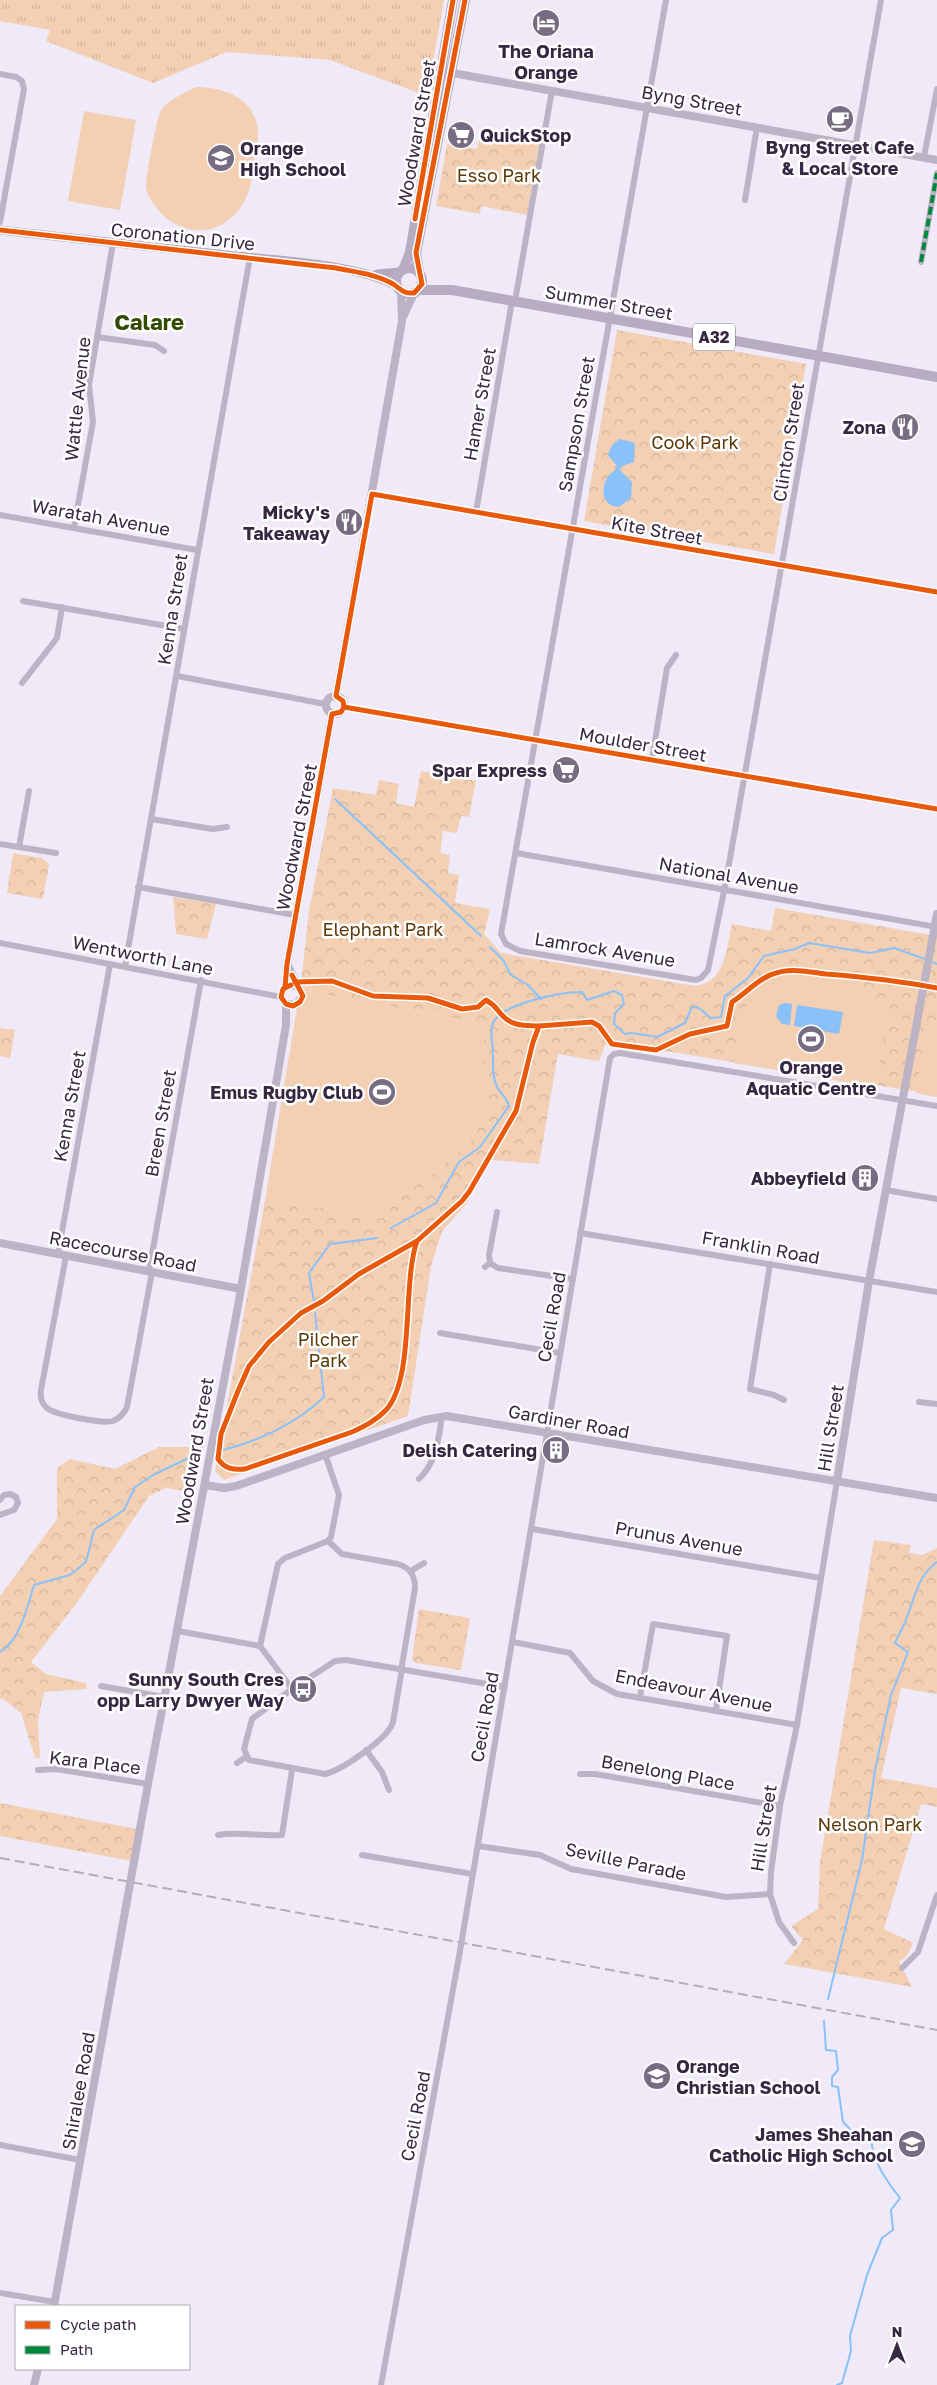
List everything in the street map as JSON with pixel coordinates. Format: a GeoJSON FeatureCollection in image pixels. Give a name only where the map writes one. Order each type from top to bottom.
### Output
{"type":"FeatureCollection","features":[{"type":"Feature","properties":{"kind":"highway","name":"Woodward Street"},"geometry":{"type":"LineString","coordinates":[[401,271],[409,256],[454,0]]}},
{"type":"Feature","properties":{"kind":"highway","name":"Woodward Street"},"geometry":{"type":"LineString","coordinates":[[420,275],[416,253],[465,0]]}},
{"type":"Feature","properties":{"kind":"highway","name":"A32"},"geometry":{"type":"LineString","coordinates":[[401,271],[412,268],[420,275]]}},
{"type":"Feature","properties":{"kind":"highway"},"geometry":{"type":"LineString","coordinates":[[400,289],[396,280],[401,271]]}},
{"type":"Feature","properties":{"kind":"highway"},"geometry":{"type":"LineString","coordinates":[[416,291],[420,275]]}},
{"type":"Feature","properties":{"kind":"highway","name":"Summer Street"},"geometry":{"type":"LineString","coordinates":[[420,275],[452,290]]}},
{"type":"Feature","properties":{"kind":"highway","name":"A32"},"geometry":{"type":"LineString","coordinates":[[400,289],[416,291]]}},
{"type":"Feature","properties":{"kind":"highway","name":"Summer Street"},"geometry":{"type":"LineString","coordinates":[[416,291],[452,290],[937,377]]}},
{"type":"Feature","properties":{"kind":"main road","name":"Coronation Drive"},"geometry":{"type":"LineString","coordinates":[[0,229],[250,257],[362,273],[391,274],[401,271]]}},
{"type":"Feature","properties":{"kind":"main road","name":"Coronation Drive"},"geometry":{"type":"LineString","coordinates":[[362,273],[384,280],[400,289]]}},
{"type":"Feature","properties":{"kind":"street","name":"Sampson Street"},"geometry":{"type":"LineString","coordinates":[[516,853],[608,318],[666,0]]}},
{"type":"Feature","properties":{"kind":"street","name":"Clinton Street"},"geometry":{"type":"LineString","coordinates":[[725,889],[881,0]]}},
{"type":"Feature","properties":{"kind":"street","name":"Byng Street"},"geometry":{"type":"LineString","coordinates":[[441,71],[937,160]]}},
{"type":"Feature","properties":{"kind":"street"},"geometry":{"type":"LineString","coordinates":[[0,74],[16,77],[22,81],[24,88],[0,229]]}},
{"type":"Feature","properties":{"kind":"street"},"geometry":{"type":"LineString","coordinates":[[924,157],[937,89]]}},
{"type":"Feature","properties":{"kind":"street","name":"Hamer Street"},"geometry":{"type":"LineString","coordinates":[[476,512],[552,90]]}},
{"type":"Feature","properties":{"kind":"street"},"geometry":{"type":"LineString","coordinates":[[745,200],[757,127]]}},
{"type":"Feature","properties":{"kind":"street"},"geometry":{"type":"LineString","coordinates":[[921,262],[937,173]]}},
{"type":"Feature","properties":{"kind":"street","name":"Wattle Avenue"},"geometry":{"type":"LineString","coordinates":[[74,528],[93,422],[90,385],[113,243]]}},
{"type":"Feature","properties":{"kind":"street","name":"Kenna Street"},"geometry":{"type":"LineString","coordinates":[[124,966],[250,257]]}},
{"type":"Feature","properties":{"kind":"street"},"geometry":{"type":"LineString","coordinates":[[336,696],[402,321],[400,289]]}},
{"type":"Feature","properties":{"kind":"street"},"geometry":{"type":"LineString","coordinates":[[402,321],[416,291]]}},
{"type":"Feature","properties":{"kind":"street"},"geometry":{"type":"LineString","coordinates":[[97,337],[155,345],[164,351]]}},
{"type":"Feature","properties":{"kind":"street","name":"Kite Street"},"geometry":{"type":"LineString","coordinates":[[372,494],[937,592]]}},
{"type":"Feature","properties":{"kind":"street","name":"Waratah Avenue"},"geometry":{"type":"LineString","coordinates":[[0,515],[197,550]]}},
{"type":"Feature","properties":{"kind":"street"},"geometry":{"type":"LineString","coordinates":[[23,601],[184,629]]}},
{"type":"Feature","properties":{"kind":"street"},"geometry":{"type":"LineString","coordinates":[[22,683],[57,638],[62,607]]}},
{"type":"Feature","properties":{"kind":"street"},"geometry":{"type":"LineString","coordinates":[[652,759],[667,668],[676,655]]}},
{"type":"Feature","properties":{"kind":"street"},"geometry":{"type":"LineString","coordinates":[[176,676],[325,704]]}},
{"type":"Feature","properties":{"kind":"street"},"geometry":{"type":"LineString","coordinates":[[336,696],[343,701],[344,707],[338,714],[332,714],[326,709],[325,704],[328,699],[336,696]]}},
{"type":"Feature","properties":{"kind":"street","name":"Moulder Street"},"geometry":{"type":"LineString","coordinates":[[344,707],[937,809]]}},
{"type":"Feature","properties":{"kind":"street","name":"Woodward Street"},"geometry":{"type":"LineString","coordinates":[[285,987],[295,915],[332,714]]}},
{"type":"Feature","properties":{"kind":"street"},"geometry":{"type":"LineString","coordinates":[[20,847],[29,791]]}},
{"type":"Feature","properties":{"kind":"street"},"geometry":{"type":"LineString","coordinates":[[151,819],[213,829],[227,826]]}},
{"type":"Feature","properties":{"kind":"street"},"geometry":{"type":"LineString","coordinates":[[0,844],[56,853]]}},
{"type":"Feature","properties":{"kind":"street","name":"National Avenue"},"geometry":{"type":"LineString","coordinates":[[516,853],[936,927]]}},
{"type":"Feature","properties":{"kind":"street","name":"Lamrock Avenue"},"geometry":{"type":"LineString","coordinates":[[516,853],[502,934],[506,944],[520,951],[696,980],[701,978],[710,963],[725,889]]}},
{"type":"Feature","properties":{"kind":"street"},"geometry":{"type":"LineString","coordinates":[[138,888],[295,915]]}},
{"type":"Feature","properties":{"kind":"street","name":"Hill Street"},"geometry":{"type":"LineString","coordinates":[[794,1942],[779,1922],[770,1894],[780,1806],[797,1725],[869,1281],[937,914]]}},
{"type":"Feature","properties":{"kind":"street","name":"Wentworth Lane"},"geometry":{"type":"LineString","coordinates":[[0,943],[281,997]]}},
{"type":"Feature","properties":{"kind":"street","name":"Kenna Street"},"geometry":{"type":"LineString","coordinates":[[110,964],[62,1255],[41,1397],[45,1405],[55,1412],[97,1420],[114,1420],[123,1414],[127,1407],[150,1271]]}},
{"type":"Feature","properties":{"kind":"street"},"geometry":{"type":"LineString","coordinates":[[287,964],[298,986],[302,996],[300,1002],[296,1005],[286,1004],[281,997],[285,987],[298,986]]}},
{"type":"Feature","properties":{"kind":"street","name":"Breen Street"},"geometry":{"type":"LineString","coordinates":[[150,1271],[200,980]]}},
{"type":"Feature","properties":{"kind":"street","name":"Woodward Street"},"geometry":{"type":"LineString","coordinates":[[131,1882],[241,1289],[286,1025],[286,1004]]}},
{"type":"Feature","properties":{"kind":"street","name":"Woodward Street"},"geometry":{"type":"LineString","coordinates":[[286,1025],[296,1005]]}},
{"type":"Feature","properties":{"kind":"street","name":"Cecil Road"},"geometry":{"type":"LineString","coordinates":[[381,2385],[460,1951],[513,1642],[608,1061],[614,1054],[620,1053],[902,1100]]}},
{"type":"Feature","properties":{"kind":"street"},"geometry":{"type":"LineString","coordinates":[[902,1100],[937,1106]]}},
{"type":"Feature","properties":{"kind":"street"},"geometry":{"type":"LineString","coordinates":[[886,1190],[937,1199]]}},
{"type":"Feature","properties":{"kind":"street"},"geometry":{"type":"LineString","coordinates":[[497,1212],[488,1265],[572,1280]]}},
{"type":"Feature","properties":{"kind":"street","name":"Franklin Road"},"geometry":{"type":"LineString","coordinates":[[580,1234],[937,1292]]}},
{"type":"Feature","properties":{"kind":"street","name":"Racecourse Road"},"geometry":{"type":"LineString","coordinates":[[0,1243],[241,1289]]}},
{"type":"Feature","properties":{"kind":"street"},"geometry":{"type":"LineString","coordinates":[[770,1264],[750,1389],[774,1395],[784,1400]]}},
{"type":"Feature","properties":{"kind":"street"},"geometry":{"type":"LineString","coordinates":[[440,1333],[560,1353]]}},
{"type":"Feature","properties":{"kind":"street"},"geometry":{"type":"LineString","coordinates":[[919,1402],[937,1404]]}},
{"type":"Feature","properties":{"kind":"street"},"geometry":{"type":"LineString","coordinates":[[419,1479],[429,1468],[436,1454],[442,1416]]}},
{"type":"Feature","properties":{"kind":"street","name":"Gardiner Road"},"geometry":{"type":"LineString","coordinates":[[205,1485],[224,1488],[236,1486],[424,1420],[442,1416],[937,1498]]}},
{"type":"Feature","properties":{"kind":"street"},"geometry":{"type":"LineString","coordinates":[[260,1646],[278,1564],[285,1558],[328,1541],[334,1531],[339,1495],[325,1454]]}},
{"type":"Feature","properties":{"kind":"street"},"geometry":{"type":"LineString","coordinates":[[0,1500],[4,1495],[10,1494],[16,1497],[18,1503],[14,1510],[0,1515]]}},
{"type":"Feature","properties":{"kind":"street","name":"Prunus Avenue"},"geometry":{"type":"LineString","coordinates":[[532,1529],[821,1578]]}},
{"type":"Feature","properties":{"kind":"street"},"geometry":{"type":"LineString","coordinates":[[328,1541],[342,1554],[398,1564],[411,1571],[415,1588],[402,1669],[392,1726],[386,1735],[330,1773],[321,1774],[254,1763],[246,1757],[245,1741],[252,1719],[330,1663],[340,1660],[402,1669],[504,1687]]}},
{"type":"Feature","properties":{"kind":"street"},"geometry":{"type":"LineString","coordinates":[[411,1571],[424,1563]]}},
{"type":"Feature","properties":{"kind":"street"},"geometry":{"type":"LineString","coordinates":[[640,1697],[652,1624],[727,1636],[716,1710]]}},
{"type":"Feature","properties":{"kind":"street"},"geometry":{"type":"LineString","coordinates":[[178,1631],[260,1646],[292,1689]]}},
{"type":"Feature","properties":{"kind":"street","name":"Endeavour Avenue"},"geometry":{"type":"LineString","coordinates":[[513,1642],[570,1653],[587,1674],[599,1685],[618,1694],[797,1725]]}},
{"type":"Feature","properties":{"kind":"street"},"geometry":{"type":"LineString","coordinates":[[101,1686],[164,1697]]}},
{"type":"Feature","properties":{"kind":"street"},"geometry":{"type":"LineString","coordinates":[[366,1750],[382,1772],[389,1790]]}},
{"type":"Feature","properties":{"kind":"street"},"geometry":{"type":"LineString","coordinates":[[237,1763],[246,1757]]}},
{"type":"Feature","properties":{"kind":"street","name":"Kara Place"},"geometry":{"type":"LineString","coordinates":[[38,1770],[56,1769],[148,1784]]}},
{"type":"Feature","properties":{"kind":"street"},"geometry":{"type":"LineString","coordinates":[[218,1835],[235,1832],[268,1836],[282,1835],[292,1770]]}},
{"type":"Feature","properties":{"kind":"street","name":"Benelong Place"},"geometry":{"type":"LineString","coordinates":[[580,1774],[596,1774],[780,1806]]}},
{"type":"Feature","properties":{"kind":"street","name":"Seville Parade"},"geometry":{"type":"LineString","coordinates":[[478,1846],[540,1856],[571,1869],[726,1897],[770,1894]]}},
{"type":"Feature","properties":{"kind":"street"},"geometry":{"type":"LineString","coordinates":[[362,1855],[472,1874]]}},
{"type":"Feature","properties":{"kind":"street","name":"Shiralee Road"},"geometry":{"type":"LineString","coordinates":[[54,2304],[131,1882]]}},
{"type":"Feature","properties":{"kind":"street"},"geometry":{"type":"LineString","coordinates":[[902,1968],[918,1952],[937,1895]]}},
{"type":"Feature","properties":{"kind":"street"},"geometry":{"type":"LineString","coordinates":[[929,1922],[937,1924]]}},
{"type":"Feature","properties":{"kind":"street"},"geometry":{"type":"LineString","coordinates":[[0,2146],[80,2160]]}},
{"type":"Feature","properties":{"kind":"street"},"geometry":{"type":"LineString","coordinates":[[0,2293],[54,2304]]}},
{"type":"Feature","properties":{"kind":"street"},"geometry":{"type":"LineString","coordinates":[[34,2385],[38,2370]]}},
{"type":"Feature","properties":{"kind":"green space"},"geometry":{"type":"Polygon","coordinates":[[[0,0],[444,0],[427,96],[330,60],[227,52],[153,83],[46,41],[50,30],[0,21],[0,0]]]}},
{"type":"Feature","properties":{"kind":"green space"},"geometry":{"type":"Polygon","coordinates":[[[196,87],[218,89],[238,97],[252,111],[258,133],[252,178],[242,206],[223,224],[201,230],[188,229],[164,216],[156,207],[146,188],[147,174],[161,110],[173,99],[196,87]]]}},
{"type":"Feature","properties":{"kind":"green space"},"geometry":{"type":"Polygon","coordinates":[[[84,111],[136,120],[120,210],[68,201],[84,111]]]}},
{"type":"Feature","properties":{"kind":"green space","name":"Esso Park"},"geometry":{"type":"Polygon","coordinates":[[[481,130],[540,141],[527,215],[481,206],[480,214],[436,206],[447,144],[477,149],[481,130]]]}},
{"type":"Feature","properties":{"kind":"green space","name":"Cook Park"},"geometry":{"type":"Polygon","coordinates":[[[617,330],[806,364],[774,554],[584,521],[617,330]]]}},
{"type":"Feature","properties":{"kind":"green space"},"geometry":{"type":"Polygon","coordinates":[[[421,771],[476,781],[469,817],[461,816],[457,833],[443,831],[440,853],[450,855],[448,873],[459,875],[455,903],[490,909],[484,934],[501,953],[695,986],[713,978],[719,971],[726,954],[732,924],[771,931],[775,908],[937,936],[937,1095],[616,1043],[605,1045],[599,1061],[558,1054],[539,1164],[492,1160],[477,1181],[467,1203],[442,1231],[431,1266],[408,1416],[224,1480],[215,1471],[265,1200],[373,1215],[431,1175],[472,1140],[486,1111],[483,1057],[484,1024],[300,990],[309,911],[333,788],[376,795],[379,780],[399,784],[396,803],[414,807],[421,771]]]}},
{"type":"Feature","properties":{"kind":"green space"},"geometry":{"type":"Polygon","coordinates":[[[13,853],[42,858],[49,864],[43,899],[7,893],[13,853]]]}},
{"type":"Feature","properties":{"kind":"green space"},"geometry":{"type":"Polygon","coordinates":[[[173,897],[216,904],[207,939],[176,934],[173,897]]]}},
{"type":"Feature","properties":{"kind":"green space","name":"Orange Aquatic Centre"},"geometry":{"type":"Polygon","coordinates":[[[788,972],[869,987],[866,1000],[880,1002],[881,1015],[887,1016],[875,1087],[734,1063],[742,1019],[752,994],[760,984],[772,977],[788,972]]]}},
{"type":"Feature","properties":{"kind":"green space"},"geometry":{"type":"Polygon","coordinates":[[[300,990],[484,1024],[483,1057],[486,1111],[472,1140],[431,1175],[373,1215],[265,1200],[300,990]]]}},
{"type":"Feature","properties":{"kind":"green space"},"geometry":{"type":"Polygon","coordinates":[[[927,1023],[937,1025],[937,1097],[916,1093],[927,1023]]]}},
{"type":"Feature","properties":{"kind":"green space"},"geometry":{"type":"Polygon","coordinates":[[[0,1028],[15,1030],[10,1058],[0,1056],[0,1028]]]}},
{"type":"Feature","properties":{"kind":"green space"},"geometry":{"type":"Polygon","coordinates":[[[159,1447],[203,1447],[195,1493],[166,1488],[149,1496],[76,1604],[31,1662],[46,1674],[86,1683],[87,1689],[44,1692],[38,1720],[40,1758],[35,1758],[21,1713],[2,1698],[0,1700],[0,1596],[57,1519],[57,1468],[70,1459],[115,1469],[159,1447]]]}},
{"type":"Feature","properties":{"kind":"green space","name":"Nelson Park"},"geometry":{"type":"Polygon","coordinates":[[[874,1540],[911,1545],[909,1553],[922,1555],[937,1548],[937,1694],[901,1688],[881,1778],[937,1788],[937,1807],[921,1804],[884,1929],[913,1943],[907,1956],[899,1962],[912,1987],[784,1964],[803,1940],[791,1926],[818,1909],[820,1862],[874,1540]]]}},
{"type":"Feature","properties":{"kind":"green space"},"geometry":{"type":"Polygon","coordinates":[[[419,1609],[470,1618],[461,1670],[416,1663],[412,1660],[419,1609]]]}},
{"type":"Feature","properties":{"kind":"green space"},"geometry":{"type":"Polygon","coordinates":[[[0,1803],[137,1829],[131,1861],[0,1836],[0,1803]]]}},
{"type":"Feature","properties":{"kind":"water"},"geometry":{"type":"Polygon","coordinates":[[[620,439],[635,443],[634,462],[620,467],[621,471],[632,482],[631,498],[619,507],[606,501],[604,488],[607,478],[617,466],[608,455],[615,442],[620,439]]]}},
{"type":"Feature","properties":{"kind":"water"},"geometry":{"type":"Polygon","coordinates":[[[785,1003],[792,1004],[790,1025],[782,1024],[776,1016],[779,1005],[785,1003]]]}},
{"type":"Feature","properties":{"kind":"water"},"geometry":{"type":"Polygon","coordinates":[[[797,1005],[843,1012],[839,1034],[794,1026],[797,1005]]]}},
{"type":"Feature","properties":{"kind":"waterway"},"geometry":{"type":"LineString","coordinates":[[335,799],[481,936]]}},
{"type":"Feature","properties":{"kind":"waterway"},"geometry":{"type":"LineString","coordinates":[[391,1228],[436,1203],[459,1162],[480,1147],[509,1106],[494,1079],[491,1034],[493,1023],[508,1010],[533,1000],[561,994],[582,992],[587,1000],[614,991],[622,995],[624,1004],[615,1013],[614,1024],[625,1034],[632,1033],[657,1037],[685,1023],[692,1007],[699,1008],[711,1018],[721,1017],[725,996],[748,978],[764,956],[795,949],[809,943],[870,953],[894,948],[925,959]]}},
{"type":"Feature","properties":{"kind":"waterway"},"geometry":{"type":"LineString","coordinates":[[490,947],[503,960],[511,975],[528,985],[541,999]]}},
{"type":"Feature","properties":{"kind":"waterway"},"geometry":{"type":"LineString","coordinates":[[930,961],[937,964]]}},
{"type":"Feature","properties":{"kind":"waterway"},"geometry":{"type":"LineString","coordinates":[[314,1302],[309,1273],[330,1244],[377,1238]]}},
{"type":"Feature","properties":{"kind":"waterway"},"geometry":{"type":"LineString","coordinates":[[223,1450],[250,1442],[277,1430],[302,1415],[324,1397],[315,1313]]}},
{"type":"Feature","properties":{"kind":"waterway"},"geometry":{"type":"LineString","coordinates":[[0,1652],[18,1631],[34,1585],[70,1575],[86,1562],[94,1530],[124,1510],[135,1487],[153,1475],[199,1453]]}},
{"type":"Feature","properties":{"kind":"waterway"},"geometry":{"type":"LineString","coordinates":[[828,1999],[862,1860],[875,1770],[891,1695],[908,1652],[895,1643],[921,1580],[925,1573],[937,1562]]}},
{"type":"Feature","properties":{"kind":"waterway"},"geometry":{"type":"LineString","coordinates":[[824,2021],[826,2050],[836,2051],[838,2070],[832,2077],[832,2086],[838,2087],[843,2122],[850,2129],[852,2141],[859,2143],[862,2132],[871,2135],[876,2160],[884,2176],[900,2198],[891,2210],[893,2230],[882,2238],[867,2275],[850,2336],[851,2351],[842,2383],[837,2385]]}},
{"type":"Feature","properties":{"kind":"railway"},"geometry":{"type":"LineString","coordinates":[[0,1858],[937,2030]]}},
{"type":"Feature","properties":{"kind":"marked path"},"geometry":{"type":"LineString","coordinates":[[921,262],[937,173]]}},
{"type":"Feature","properties":{"kind":"cycle path"},"geometry":{"type":"LineString","coordinates":[[415,219],[453,0]]}},
{"type":"Feature","properties":{"kind":"cycle path"},"geometry":{"type":"LineString","coordinates":[[0,230],[336,268],[380,278],[405,292],[414,293],[422,284],[416,253],[465,0]]}},
{"type":"Feature","properties":{"kind":"cycle path"},"geometry":{"type":"LineString","coordinates":[[285,987],[287,964],[332,714],[341,712],[344,707],[343,701],[336,696],[372,494],[937,592]]}},
{"type":"Feature","properties":{"kind":"cycle path"},"geometry":{"type":"LineString","coordinates":[[344,707],[937,809]]}},
{"type":"Feature","properties":{"kind":"cycle path"},"geometry":{"type":"LineString","coordinates":[[417,1241],[410,1281],[405,1352],[396,1394],[387,1409],[375,1420],[352,1432],[245,1469],[233,1469],[223,1465],[218,1459],[221,1434],[249,1366],[269,1342],[301,1313],[323,1301],[359,1274],[417,1241],[462,1201],[469,1192],[516,1111],[533,1042],[539,1026],[592,1022],[599,1026],[612,1044],[656,1050],[690,1034],[727,1026],[732,1002],[763,979],[779,972],[792,970],[806,971],[882,979],[937,988]]}},
{"type":"Feature","properties":{"kind":"cycle path"},"geometry":{"type":"LineString","coordinates":[[291,985],[283,989],[281,997],[286,1004],[293,1006],[300,1002],[303,996],[292,975]]}},
{"type":"Feature","properties":{"kind":"cycle path"},"geometry":{"type":"LineString","coordinates":[[295,982],[332,981],[373,996],[428,998],[462,1009],[478,1007],[486,1000],[512,1022],[521,1025],[539,1026]]}},
{"type":"Feature","properties":{"kind":"place","name":"The Oriana Orange"},"geometry":{"type":"Point","coordinates":[546,23]}},
{"type":"Feature","properties":{"kind":"place","name":"Byng Street Cafe & Local Store"},"geometry":{"type":"Point","coordinates":[840,119]}},
{"type":"Feature","properties":{"kind":"place","name":"QuickStop"},"geometry":{"type":"Point","coordinates":[461,135]}},
{"type":"Feature","properties":{"kind":"place","name":"Orange High School"},"geometry":{"type":"Point","coordinates":[221,158]}},
{"type":"Feature","properties":{"kind":"place","name":"Zona"},"geometry":{"type":"Point","coordinates":[905,427]}},
{"type":"Feature","properties":{"kind":"place","name":"Micky's Takeaway"},"geometry":{"type":"Point","coordinates":[349,522]}},
{"type":"Feature","properties":{"kind":"place","name":"Spar Express"},"geometry":{"type":"Point","coordinates":[566,770]}},
{"type":"Feature","properties":{"kind":"place","name":"Orange Aquatic Centre"},"geometry":{"type":"Point","coordinates":[811,1039]}},
{"type":"Feature","properties":{"kind":"place","name":"Emus Rugby Club"},"geometry":{"type":"Point","coordinates":[382,1092]}},
{"type":"Feature","properties":{"kind":"place","name":"Abbeyfield"},"geometry":{"type":"Point","coordinates":[865,1178]}},
{"type":"Feature","properties":{"kind":"place","name":"Delish Catering"},"geometry":{"type":"Point","coordinates":[556,1450]}},
{"type":"Feature","properties":{"kind":"place","name":"Sunny South Cres opp Larry Dwyer Way"},"geometry":{"type":"Point","coordinates":[303,1689]}},
{"type":"Feature","properties":{"kind":"place","name":"Orange Christian School"},"geometry":{"type":"Point","coordinates":[657,2076]}},
{"type":"Feature","properties":{"kind":"place","name":"James Sheahan Catholic High School"},"geometry":{"type":"Point","coordinates":[912,2144]}},
{"type":"Feature","properties":{"kind":"district","name":"Calare"},"geometry":{"type":"Point","coordinates":[149,321]}},
{"type":"Feature","properties":{"kind":"park label","name":"Elephant Park"},"geometry":{"type":"Point","coordinates":[383,929]}},
{"type":"Feature","properties":{"kind":"park label","name":"Pilcher Park"},"geometry":{"type":"Point","coordinates":[328,1349]}}]}
